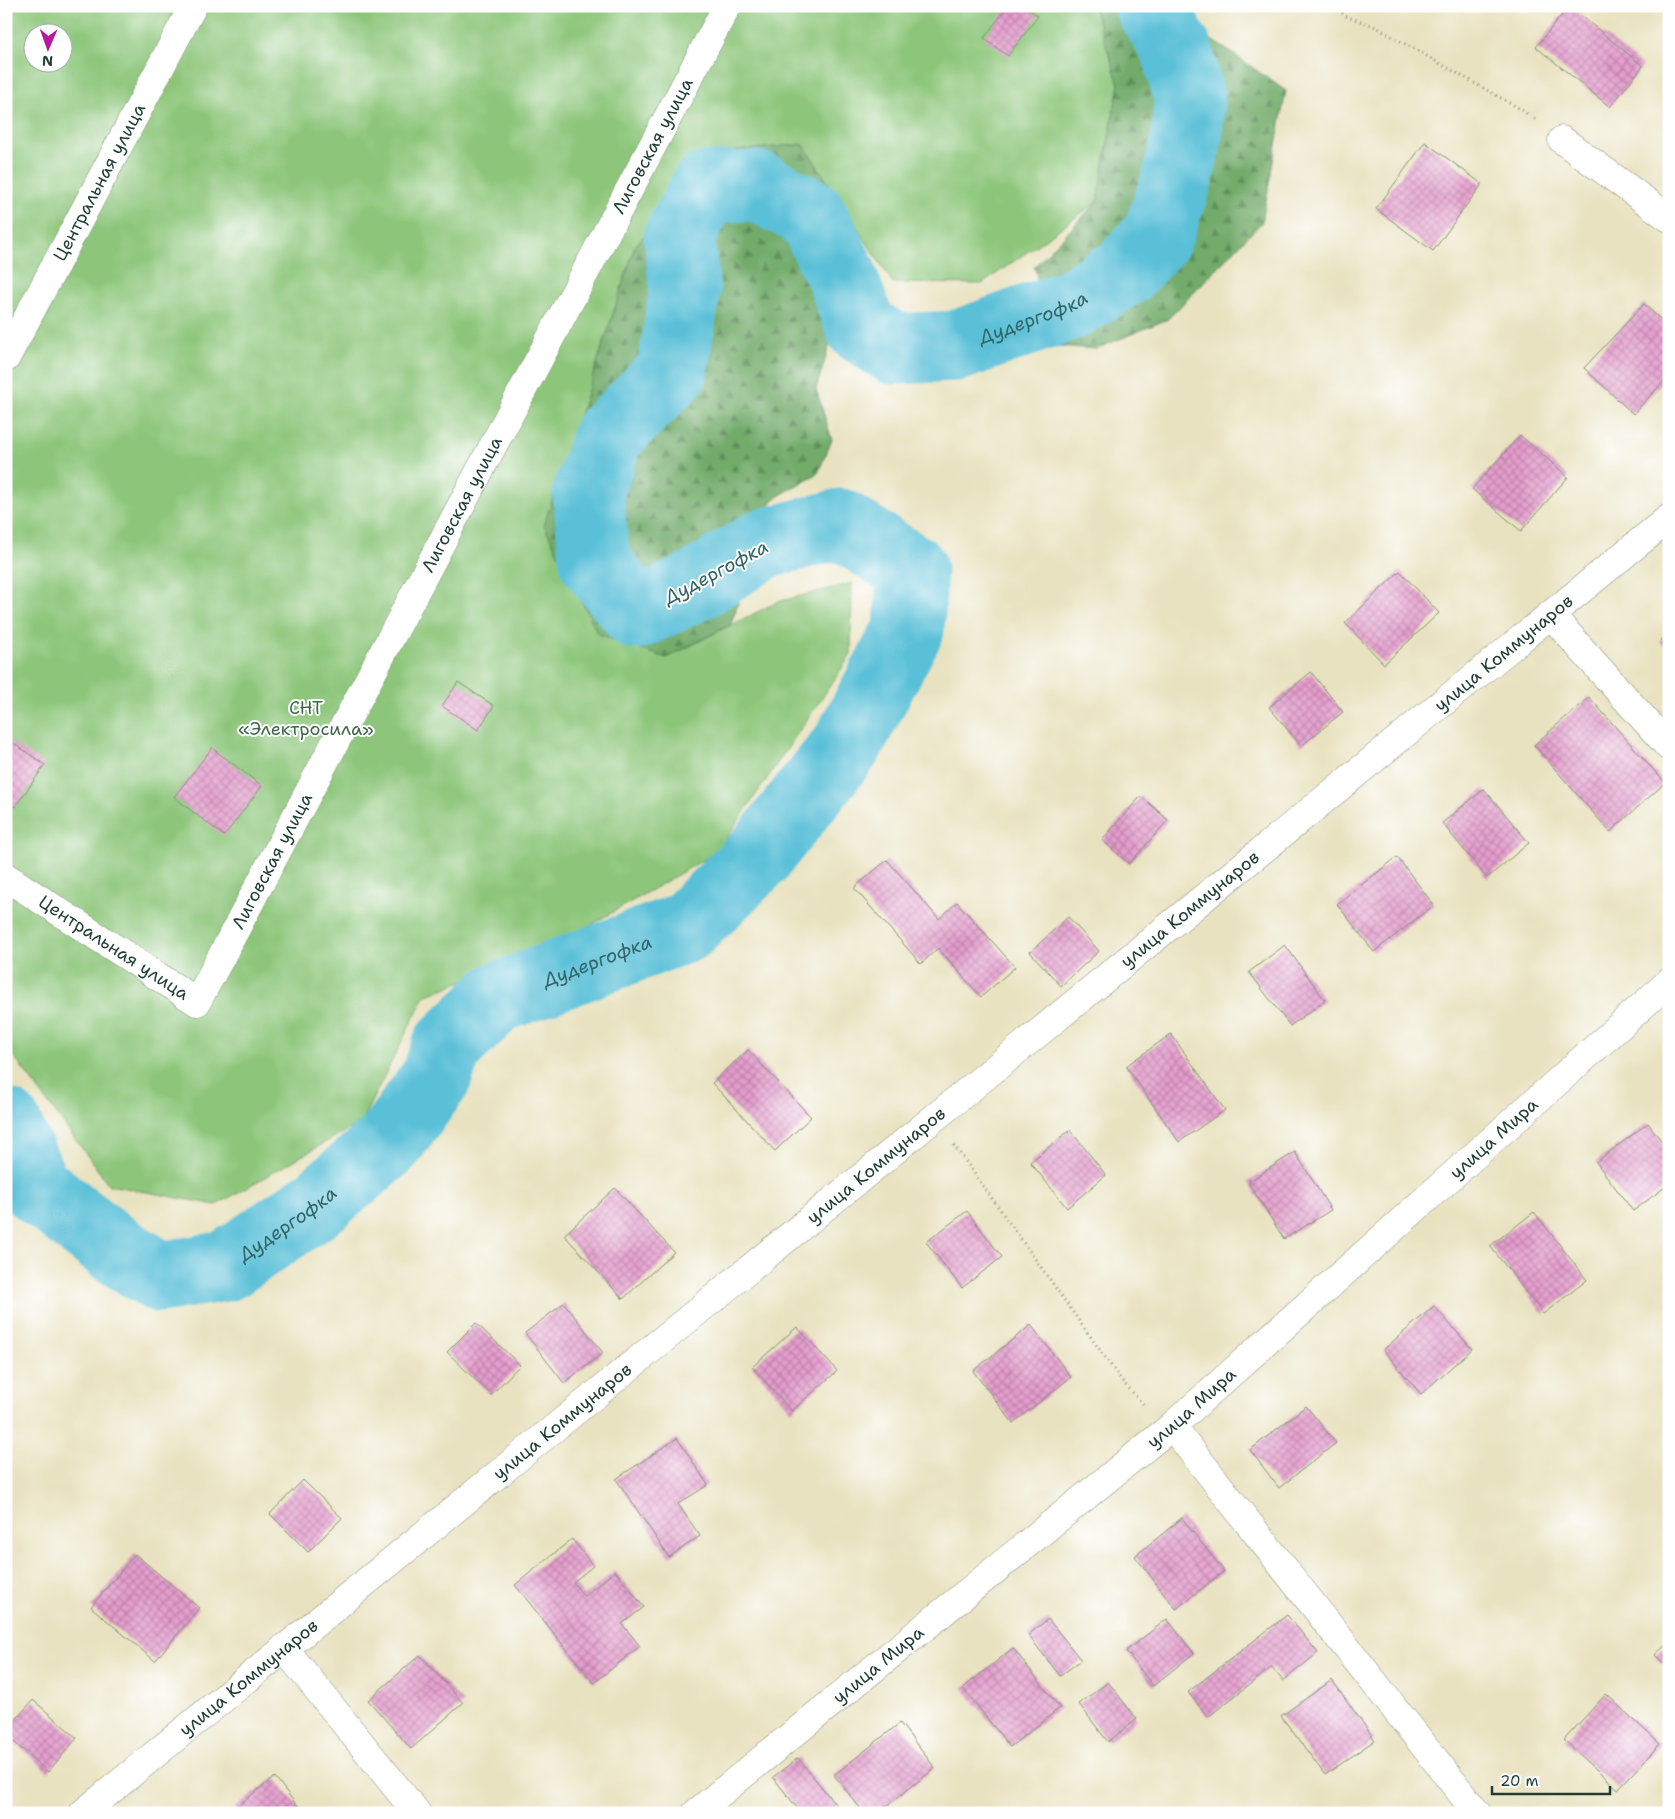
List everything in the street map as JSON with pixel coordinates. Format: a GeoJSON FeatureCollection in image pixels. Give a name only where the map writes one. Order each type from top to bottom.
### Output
{"type":"FeatureCollection","features":[{"type":"Feature","properties":{"kind":"street","name":"Центральная улица"},"geometry":{"type":"LineString","coordinates":[[6,358],[193,6]]}},
{"type":"Feature","properties":{"kind":"street","name":"Лиговская улица"},"geometry":{"type":"LineString","coordinates":[[197,1002],[727,6]]}},
{"type":"Feature","properties":{"kind":"street"},"geometry":{"type":"LineString","coordinates":[[1562,140],[1669,218]]}},
{"type":"Feature","properties":{"kind":"street","name":"улица Коммунаров"},"geometry":{"type":"LineString","coordinates":[[83,1813],[1669,518]]}},
{"type":"Feature","properties":{"kind":"street"},"geometry":{"type":"LineString","coordinates":[[1551,615],[1669,747]]}},
{"type":"Feature","properties":{"kind":"street","name":"Центральная улица"},"geometry":{"type":"LineString","coordinates":[[6,877],[197,1002]]}},
{"type":"Feature","properties":{"kind":"street","name":"улица Мира"},"geometry":{"type":"LineString","coordinates":[[696,1813],[1172,1426],[1669,982]]}},
{"type":"Feature","properties":{"kind":"street"},"geometry":{"type":"LineString","coordinates":[[1172,1426],[1477,1813]]}},
{"type":"Feature","properties":{"kind":"street"},"geometry":{"type":"LineString","coordinates":[[284,1648],[418,1813]]}},
{"type":"Feature","properties":{"kind":"path"},"geometry":{"type":"LineString","coordinates":[[1335,6],[1345,16],[1372,25],[1522,110],[1562,140]]}},
{"type":"Feature","properties":{"kind":"path"},"geometry":{"type":"LineString","coordinates":[[934,1118],[1122,1381],[1150,1413],[1172,1426]]}},
{"type":"Feature","properties":{"kind":"green space","name":"СНТ «Электросила»"},"geometry":{"type":"Polygon","coordinates":[[[6,6],[1093,6],[1119,84],[1097,202],[982,284],[893,283],[803,145],[635,246],[600,355],[666,658],[777,602],[852,583],[851,655],[717,852],[568,938],[425,996],[361,1122],[216,1205],[109,1185],[6,1046],[6,6]]]}},
{"type":"Feature","properties":{"kind":"green space"},"geometry":{"type":"Polygon","coordinates":[[[1093,6],[1181,6],[1195,30],[1286,91],[1262,222],[1168,319],[1096,349],[1057,346],[1034,267],[1097,202],[1119,84],[1093,6]]]}},
{"type":"Feature","properties":{"kind":"green space"},"geometry":{"type":"Polygon","coordinates":[[[803,144],[859,230],[864,293],[830,344],[816,389],[832,440],[818,473],[777,497],[747,527],[749,572],[731,624],[666,658],[598,634],[544,525],[635,246],[713,153],[803,144]]]}},
{"type":"Feature","properties":{"kind":"building"},"geometry":{"type":"Polygon","coordinates":[[[1008,6],[1025,6],[1038,16],[1008,56],[984,38],[1008,6]]]}},
{"type":"Feature","properties":{"kind":"building"},"geometry":{"type":"Polygon","coordinates":[[[1569,6],[1643,66],[1610,107],[1536,47],[1569,6]]]}},
{"type":"Feature","properties":{"kind":"building"},"geometry":{"type":"Polygon","coordinates":[[[1425,142],[1482,184],[1433,251],[1376,209],[1425,142]]]}},
{"type":"Feature","properties":{"kind":"building"},"geometry":{"type":"Polygon","coordinates":[[[1644,304],[1669,327],[1669,376],[1633,414],[1584,368],[1644,304]]]}},
{"type":"Feature","properties":{"kind":"building"},"geometry":{"type":"Polygon","coordinates":[[[1520,435],[1568,477],[1521,531],[1472,489],[1520,435]]]}},
{"type":"Feature","properties":{"kind":"building"},"geometry":{"type":"Polygon","coordinates":[[[1400,571],[1439,613],[1384,664],[1345,623],[1400,571]]]}},
{"type":"Feature","properties":{"kind":"building"},"geometry":{"type":"Polygon","coordinates":[[[1669,633],[1669,651],[1660,641],[1669,633]]]}},
{"type":"Feature","properties":{"kind":"building"},"geometry":{"type":"Polygon","coordinates":[[[1311,672],[1343,712],[1301,746],[1269,707],[1311,672]]]}},
{"type":"Feature","properties":{"kind":"building"},"geometry":{"type":"Polygon","coordinates":[[[458,682],[494,706],[478,730],[442,706],[458,682]]]}},
{"type":"Feature","properties":{"kind":"building"},"geometry":{"type":"Polygon","coordinates":[[[1589,697],[1665,783],[1610,832],[1534,745],[1589,697]]]}},
{"type":"Feature","properties":{"kind":"building"},"geometry":{"type":"Polygon","coordinates":[[[6,738],[45,765],[15,807],[6,801],[6,738]]]}},
{"type":"Feature","properties":{"kind":"building"},"geometry":{"type":"Polygon","coordinates":[[[212,748],[262,786],[224,836],[174,797],[212,748]]]}},
{"type":"Feature","properties":{"kind":"building"},"geometry":{"type":"Polygon","coordinates":[[[1484,789],[1529,843],[1487,878],[1442,823],[1484,789]]]}},
{"type":"Feature","properties":{"kind":"building"},"geometry":{"type":"Polygon","coordinates":[[[1141,796],[1168,820],[1129,864],[1102,840],[1141,796]]]}},
{"type":"Feature","properties":{"kind":"building"},"geometry":{"type":"Polygon","coordinates":[[[1397,857],[1434,905],[1374,952],[1337,904],[1397,857]]]}},
{"type":"Feature","properties":{"kind":"building"},"geometry":{"type":"Polygon","coordinates":[[[887,860],[939,919],[957,902],[1015,967],[981,997],[938,948],[921,964],[854,888],[887,860]]]}},
{"type":"Feature","properties":{"kind":"building"},"geometry":{"type":"Polygon","coordinates":[[[1068,917],[1099,951],[1061,986],[1030,952],[1068,917]]]}},
{"type":"Feature","properties":{"kind":"building"},"geometry":{"type":"Polygon","coordinates":[[[1285,945],[1325,1000],[1290,1026],[1249,972],[1285,945]]]}},
{"type":"Feature","properties":{"kind":"building"},"geometry":{"type":"Polygon","coordinates":[[[1171,1034],[1225,1110],[1179,1142],[1126,1066],[1171,1034]]]}},
{"type":"Feature","properties":{"kind":"building"},"geometry":{"type":"Polygon","coordinates":[[[748,1050],[811,1117],[775,1151],[712,1083],[748,1050]]]}},
{"type":"Feature","properties":{"kind":"building"},"geometry":{"type":"Polygon","coordinates":[[[1648,1123],[1669,1151],[1669,1184],[1633,1211],[1596,1162],[1648,1123]]]}},
{"type":"Feature","properties":{"kind":"building"},"geometry":{"type":"Polygon","coordinates":[[[1070,1130],[1106,1175],[1067,1208],[1030,1162],[1070,1130]]]}},
{"type":"Feature","properties":{"kind":"building"},"geometry":{"type":"Polygon","coordinates":[[[1295,1152],[1331,1210],[1284,1239],[1248,1182],[1295,1152]]]}},
{"type":"Feature","properties":{"kind":"building"},"geometry":{"type":"Polygon","coordinates":[[[615,1188],[674,1252],[623,1299],[564,1235],[615,1188]]]}},
{"type":"Feature","properties":{"kind":"building"},"geometry":{"type":"Polygon","coordinates":[[[967,1211],[1002,1257],[962,1288],[926,1242],[967,1211]]]}},
{"type":"Feature","properties":{"kind":"building"},"geometry":{"type":"Polygon","coordinates":[[[1534,1212],[1587,1280],[1543,1314],[1490,1246],[1534,1212]]]}},
{"type":"Feature","properties":{"kind":"building"},"geometry":{"type":"Polygon","coordinates":[[[564,1303],[603,1353],[564,1383],[525,1333],[564,1303]]]}},
{"type":"Feature","properties":{"kind":"building"},"geometry":{"type":"Polygon","coordinates":[[[1434,1306],[1472,1349],[1421,1394],[1383,1350],[1434,1306]]]}},
{"type":"Feature","properties":{"kind":"building"},"geometry":{"type":"Polygon","coordinates":[[[476,1323],[520,1365],[491,1395],[447,1352],[476,1323]]]}},
{"type":"Feature","properties":{"kind":"building"},"geometry":{"type":"Polygon","coordinates":[[[1031,1325],[1071,1377],[1013,1423],[973,1371],[1031,1325]]]}},
{"type":"Feature","properties":{"kind":"building"},"geometry":{"type":"Polygon","coordinates":[[[797,1327],[837,1371],[792,1411],[752,1367],[797,1327]]]}},
{"type":"Feature","properties":{"kind":"building"},"geometry":{"type":"Polygon","coordinates":[[[1306,1406],[1336,1443],[1279,1488],[1250,1450],[1306,1406]]]}},
{"type":"Feature","properties":{"kind":"building"},"geometry":{"type":"Polygon","coordinates":[[[677,1438],[708,1485],[678,1504],[700,1536],[669,1557],[616,1479],[677,1438]]]}},
{"type":"Feature","properties":{"kind":"building"},"geometry":{"type":"Polygon","coordinates":[[[303,1480],[342,1518],[308,1552],[270,1514],[303,1480]]]}},
{"type":"Feature","properties":{"kind":"building"},"geometry":{"type":"Polygon","coordinates":[[[1182,1518],[1224,1571],[1176,1609],[1135,1556],[1182,1518]]]}},
{"type":"Feature","properties":{"kind":"building"},"geometry":{"type":"Polygon","coordinates":[[[572,1539],[593,1566],[573,1582],[584,1596],[615,1571],[644,1607],[622,1624],[640,1646],[594,1683],[515,1585],[572,1539]]]}},
{"type":"Feature","properties":{"kind":"building"},"geometry":{"type":"Polygon","coordinates":[[[135,1554],[199,1608],[155,1661],[91,1607],[135,1554]]]}},
{"type":"Feature","properties":{"kind":"building"},"geometry":{"type":"Polygon","coordinates":[[[1287,1615],[1318,1653],[1283,1681],[1272,1667],[1208,1717],[1188,1692],[1287,1615]]]}},
{"type":"Feature","properties":{"kind":"building"},"geometry":{"type":"Polygon","coordinates":[[[1048,1619],[1081,1660],[1060,1676],[1028,1635],[1048,1619]]]}},
{"type":"Feature","properties":{"kind":"building"},"geometry":{"type":"Polygon","coordinates":[[[1167,1619],[1194,1653],[1153,1686],[1126,1651],[1167,1619]]]}},
{"type":"Feature","properties":{"kind":"building"},"geometry":{"type":"Polygon","coordinates":[[[1669,1640],[1669,1668],[1655,1655],[1669,1640]]]}},
{"type":"Feature","properties":{"kind":"building"},"geometry":{"type":"Polygon","coordinates":[[[1013,1648],[1060,1708],[1010,1747],[963,1688],[1013,1648]]]}},
{"type":"Feature","properties":{"kind":"building"},"geometry":{"type":"Polygon","coordinates":[[[420,1655],[463,1703],[411,1749],[368,1700],[420,1655]]]}},
{"type":"Feature","properties":{"kind":"building"},"geometry":{"type":"Polygon","coordinates":[[[1332,1680],[1375,1740],[1325,1775],[1281,1716],[1332,1680]]]}},
{"type":"Feature","properties":{"kind":"building"},"geometry":{"type":"Polygon","coordinates":[[[1108,1682],[1137,1719],[1108,1742],[1079,1704],[1108,1682]]]}},
{"type":"Feature","properties":{"kind":"building"},"geometry":{"type":"Polygon","coordinates":[[[1606,1694],[1660,1744],[1618,1789],[1564,1740],[1606,1694]]]}},
{"type":"Feature","properties":{"kind":"building"},"geometry":{"type":"Polygon","coordinates":[[[33,1700],[77,1738],[48,1772],[6,1735],[6,1731],[33,1700]]]}},
{"type":"Feature","properties":{"kind":"building"},"geometry":{"type":"Polygon","coordinates":[[[900,1723],[935,1768],[878,1813],[864,1813],[834,1775],[900,1723]]]}},
{"type":"Feature","properties":{"kind":"building"},"geometry":{"type":"Polygon","coordinates":[[[798,1758],[837,1806],[829,1813],[801,1813],[773,1777],[798,1758]]]}},
{"type":"Feature","properties":{"kind":"building"},"geometry":{"type":"Polygon","coordinates":[[[275,1777],[303,1813],[239,1813],[235,1808],[275,1777]]]}},
{"type":"Feature","properties":{"kind":"waterway","name":"Дудергофка"},"geometry":{"type":"LineString","coordinates":[[6,1124],[35,1187],[115,1249],[160,1277],[226,1266],[317,1204],[388,1144],[436,1078],[448,1045],[497,998],[686,927],[757,858],[847,745],[909,629],[912,569],[840,524],[763,544],[701,583],[637,614],[595,562],[588,493],[608,436],[672,372],[685,290],[679,237],[706,187],[757,186],[811,214],[841,274],[861,328],[894,349],[956,346],[1070,305],[1124,272],[1157,236],[1177,180],[1187,136],[1189,97],[1177,50],[1150,6]]}}]}
